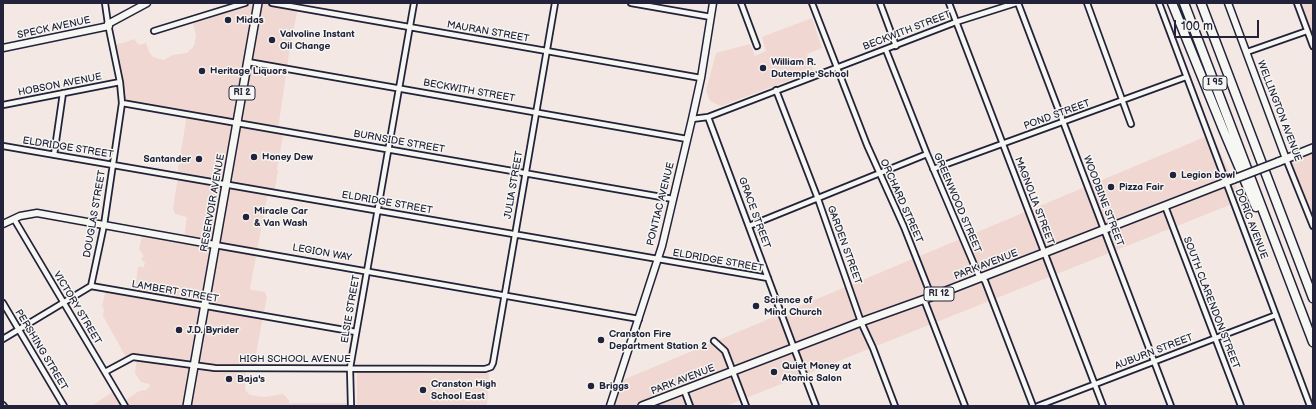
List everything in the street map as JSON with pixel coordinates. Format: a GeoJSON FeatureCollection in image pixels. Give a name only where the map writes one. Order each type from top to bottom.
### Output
{"type":"FeatureCollection","features":[{"type":"Feature","properties":{"kind":"highway"},"geometry":{"type":"LineString","coordinates":[[1171,3],[1230,147],[1300,308]]}},
{"type":"Feature","properties":{"kind":"highway","name":"I 95"},"geometry":{"type":"LineString","coordinates":[[1184,3],[1313,342]]}},
{"type":"Feature","properties":{"kind":"highway","name":"I 95"},"geometry":{"type":"LineString","coordinates":[[1201,3],[1313,298]]}},
{"type":"Feature","properties":{"kind":"highway"},"geometry":{"type":"LineString","coordinates":[[1206,3],[1212,33]]}},
{"type":"Feature","properties":{"kind":"main road","name":"RESERVOIR AVENUE"},"geometry":{"type":"LineString","coordinates":[[187,406],[258,3]]}},
{"type":"Feature","properties":{"kind":"main road","name":"PARK AVENUE"},"geometry":{"type":"LineString","coordinates":[[642,406],[861,322],[928,298],[1313,148]]}},
{"type":"Feature","properties":{"kind":"street","name":"DOUGLAS STREET"},"geometry":{"type":"LineString","coordinates":[[91,286],[104,225],[122,103],[120,82],[105,3]]}},
{"type":"Feature","properties":{"kind":"street","name":"SPECK AVENUE"},"geometry":{"type":"LineString","coordinates":[[3,48],[108,25],[147,3]]}},
{"type":"Feature","properties":{"kind":"street"},"geometry":{"type":"LineString","coordinates":[[154,31],[245,3]]}},
{"type":"Feature","properties":{"kind":"street","name":"MAURAN STREET"},"geometry":{"type":"LineString","coordinates":[[272,3],[701,78]]}},
{"type":"Feature","properties":{"kind":"street","name":"ELSIE STREET"},"geometry":{"type":"LineString","coordinates":[[350,406],[350,368],[414,3]]}},
{"type":"Feature","properties":{"kind":"street","name":"JULIA STREET"},"geometry":{"type":"LineString","coordinates":[[489,368],[493,363],[555,3]]}},
{"type":"Feature","properties":{"kind":"street"},"geometry":{"type":"LineString","coordinates":[[631,3],[711,17]]}},
{"type":"Feature","properties":{"kind":"street","name":"PONTIAC AVENUE"},"geometry":{"type":"LineString","coordinates":[[610,406],[639,319],[673,199],[701,78],[713,3]]}},
{"type":"Feature","properties":{"kind":"street"},"geometry":{"type":"LineString","coordinates":[[742,3],[757,46]]}},
{"type":"Feature","properties":{"kind":"street","name":"ORCHARD STREET"},"geometry":{"type":"LineString","coordinates":[[812,3],[867,146],[904,227],[930,293],[925,302],[964,406]]}},
{"type":"Feature","properties":{"kind":"street"},"geometry":{"type":"LineString","coordinates":[[880,3],[896,46]]}},
{"type":"Feature","properties":{"kind":"street","name":"MAGNOLIA STREET"},"geometry":{"type":"LineString","coordinates":[[949,3],[1103,406]]}},
{"type":"Feature","properties":{"kind":"street","name":"BECKWITH STREET"},"geometry":{"type":"LineString","coordinates":[[692,120],[708,117],[956,22],[1017,3]]}},
{"type":"Feature","properties":{"kind":"street","name":"WOODBINE STREET"},"geometry":{"type":"LineString","coordinates":[[1017,3],[1064,122],[1171,406]]}},
{"type":"Feature","properties":{"kind":"street"},"geometry":{"type":"LineString","coordinates":[[1087,3],[1131,124]]}},
{"type":"Feature","properties":{"kind":"street","name":"DORIC AVENUE"},"geometry":{"type":"LineString","coordinates":[[1159,3],[1310,406]]}},
{"type":"Feature","properties":{"kind":"street","name":"WELLINGTON AVENUE"},"geometry":{"type":"LineString","coordinates":[[1228,3],[1286,158],[1312,219],[1313,226]]}},
{"type":"Feature","properties":{"kind":"street"},"geometry":{"type":"LineString","coordinates":[[1297,3],[1313,46]]}},
{"type":"Feature","properties":{"kind":"street"},"geometry":{"type":"LineString","coordinates":[[1247,52],[1307,31]]}},
{"type":"Feature","properties":{"kind":"street","name":"GREENWOOD STREET"},"geometry":{"type":"LineString","coordinates":[[886,50],[933,169],[978,274],[985,281],[988,288],[1033,406]]}},
{"type":"Feature","properties":{"kind":"street","name":"BECKWITH STREET"},"geometry":{"type":"LineString","coordinates":[[248,62],[687,139]]}},
{"type":"Feature","properties":{"kind":"street","name":"POND STREET"},"geometry":{"type":"LineString","coordinates":[[933,169],[1186,77]]}},
{"type":"Feature","properties":{"kind":"street","name":"HOBSON AVENUE"},"geometry":{"type":"LineString","coordinates":[[3,104],[120,82]]}},
{"type":"Feature","properties":{"kind":"street","name":"GARDEN STREET"},"geometry":{"type":"LineString","coordinates":[[776,90],[818,199],[861,322],[873,348],[895,406]]}},
{"type":"Feature","properties":{"kind":"street"},"geometry":{"type":"LineString","coordinates":[[54,155],[63,93]]}},
{"type":"Feature","properties":{"kind":"street","name":"BURNSIDE STREET"},"geometry":{"type":"LineString","coordinates":[[122,103],[673,199]]}},
{"type":"Feature","properties":{"kind":"street","name":"GRACE STREET"},"geometry":{"type":"LineString","coordinates":[[708,117],[816,406]]}},
{"type":"Feature","properties":{"kind":"street","name":"ELDRIDGE STREET"},"geometry":{"type":"LineString","coordinates":[[3,146],[768,278]]}},
{"type":"Feature","properties":{"kind":"street"},"geometry":{"type":"LineString","coordinates":[[749,226],[927,154]]}},
{"type":"Feature","properties":{"kind":"street","name":"SOUTH CLARENDON STREET"},"geometry":{"type":"LineString","coordinates":[[1165,206],[1240,406]]}},
{"type":"Feature","properties":{"kind":"street","name":"LEGION WAY"},"geometry":{"type":"LineString","coordinates":[[3,224],[27,214],[37,213],[639,319]]}},
{"type":"Feature","properties":{"kind":"street","name":"VICTORY STREET"},"geometry":{"type":"LineString","coordinates":[[14,219],[125,406]]}},
{"type":"Feature","properties":{"kind":"street"},"geometry":{"type":"LineString","coordinates":[[3,339],[91,286]]}},
{"type":"Feature","properties":{"kind":"street","name":"LAMBERT STREET"},"geometry":{"type":"LineString","coordinates":[[91,286],[356,332]]}},
{"type":"Feature","properties":{"kind":"street","name":"PERSHING STREET"},"geometry":{"type":"LineString","coordinates":[[3,303],[64,406]]}},
{"type":"Feature","properties":{"kind":"street","name":"AUBURN STREET"},"geometry":{"type":"LineString","coordinates":[[1038,406],[1276,315]]}},
{"type":"Feature","properties":{"kind":"street"},"geometry":{"type":"LineString","coordinates":[[714,341],[725,351],[746,406]]}},
{"type":"Feature","properties":{"kind":"street","name":"HIGH SCHOOL AVENUE"},"geometry":{"type":"LineString","coordinates":[[104,372],[134,358],[215,368],[489,368]]}},
{"type":"Feature","properties":{"kind":"street"},"geometry":{"type":"LineString","coordinates":[[684,390],[690,406]]}},
{"type":"Feature","properties":{"kind":"shaded area"},"geometry":{"type":"Polygon","coordinates":[[[243,3],[299,3],[290,47],[278,129],[284,131],[277,169],[278,172],[274,192],[268,192],[250,288],[251,290],[265,292],[267,297],[256,353],[257,367],[246,368],[245,390],[250,395],[264,397],[283,394],[289,400],[289,403],[349,403],[349,406],[92,406],[115,390],[123,402],[139,391],[146,390],[150,386],[149,384],[141,382],[135,373],[137,357],[127,359],[103,316],[104,310],[102,306],[106,289],[133,292],[138,267],[140,266],[143,268],[145,263],[141,259],[144,256],[139,249],[143,233],[184,237],[187,217],[175,214],[173,209],[187,115],[126,104],[120,85],[114,45],[134,39],[139,45],[146,43],[149,52],[153,57],[164,60],[173,55],[187,53],[194,46],[196,35],[192,20],[243,3]]]}},
{"type":"Feature","properties":{"kind":"shaded area"},"geometry":{"type":"Polygon","coordinates":[[[1297,3],[1313,3],[1313,45],[1297,3]]]}},
{"type":"Feature","properties":{"kind":"shaded area"},"geometry":{"type":"Polygon","coordinates":[[[812,18],[822,48],[807,54],[814,71],[721,106],[710,101],[706,91],[716,53],[750,44],[755,56],[766,51],[762,37],[812,18]]]}},
{"type":"Feature","properties":{"kind":"shaded area"},"geometry":{"type":"Polygon","coordinates":[[[1212,134],[1242,200],[726,406],[615,406],[618,382],[1212,134]]]}},
{"type":"Feature","properties":{"kind":"shaded area"},"geometry":{"type":"Polygon","coordinates":[[[1313,148],[1313,226],[1287,158],[1313,148]]]}},
{"type":"Feature","properties":{"kind":"shaded area","name":"Cranston High School East"},"geometry":{"type":"Polygon","coordinates":[[[357,372],[489,373],[487,406],[357,406],[357,372]]]}},
{"type":"Feature","properties":{"kind":"place","name":"Midas"},"geometry":{"type":"Point","coordinates":[228,20]}},
{"type":"Feature","properties":{"kind":"place","name":"Valvoline Instant Oil Change"},"geometry":{"type":"Point","coordinates":[272,40]}},
{"type":"Feature","properties":{"kind":"place","name":"William R. Dutemple School"},"geometry":{"type":"Point","coordinates":[763,68]}},
{"type":"Feature","properties":{"kind":"place","name":"Heritage Liquors"},"geometry":{"type":"Point","coordinates":[202,71]}},
{"type":"Feature","properties":{"kind":"place","name":"Honey Dew"},"geometry":{"type":"Point","coordinates":[254,157]}},
{"type":"Feature","properties":{"kind":"place","name":"Santander"},"geometry":{"type":"Point","coordinates":[199,159]}},
{"type":"Feature","properties":{"kind":"place","name":"Legion bowl"},"geometry":{"type":"Point","coordinates":[1173,175]}},
{"type":"Feature","properties":{"kind":"place","name":"Pizza Fair"},"geometry":{"type":"Point","coordinates":[1111,187]}},
{"type":"Feature","properties":{"kind":"place","name":"Miracle Car & Van Wash"},"geometry":{"type":"Point","coordinates":[246,217]}},
{"type":"Feature","properties":{"kind":"place","name":"Science of Mind Church"},"geometry":{"type":"Point","coordinates":[756,306]}},
{"type":"Feature","properties":{"kind":"place","name":"J.D. Byrider"},"geometry":{"type":"Point","coordinates":[179,330]}},
{"type":"Feature","properties":{"kind":"place","name":"Cranston Fire Department Station 2"},"geometry":{"type":"Point","coordinates":[601,340]}},
{"type":"Feature","properties":{"kind":"place","name":"Quiet Money at Atomic Salon"},"geometry":{"type":"Point","coordinates":[774,372]}},
{"type":"Feature","properties":{"kind":"place","name":"Baja's"},"geometry":{"type":"Point","coordinates":[229,379]}},
{"type":"Feature","properties":{"kind":"place","name":"Briggs"},"geometry":{"type":"Point","coordinates":[591,386]}},
{"type":"Feature","properties":{"kind":"place","name":"Cranston High School East"},"geometry":{"type":"Point","coordinates":[423,390]}}]}
